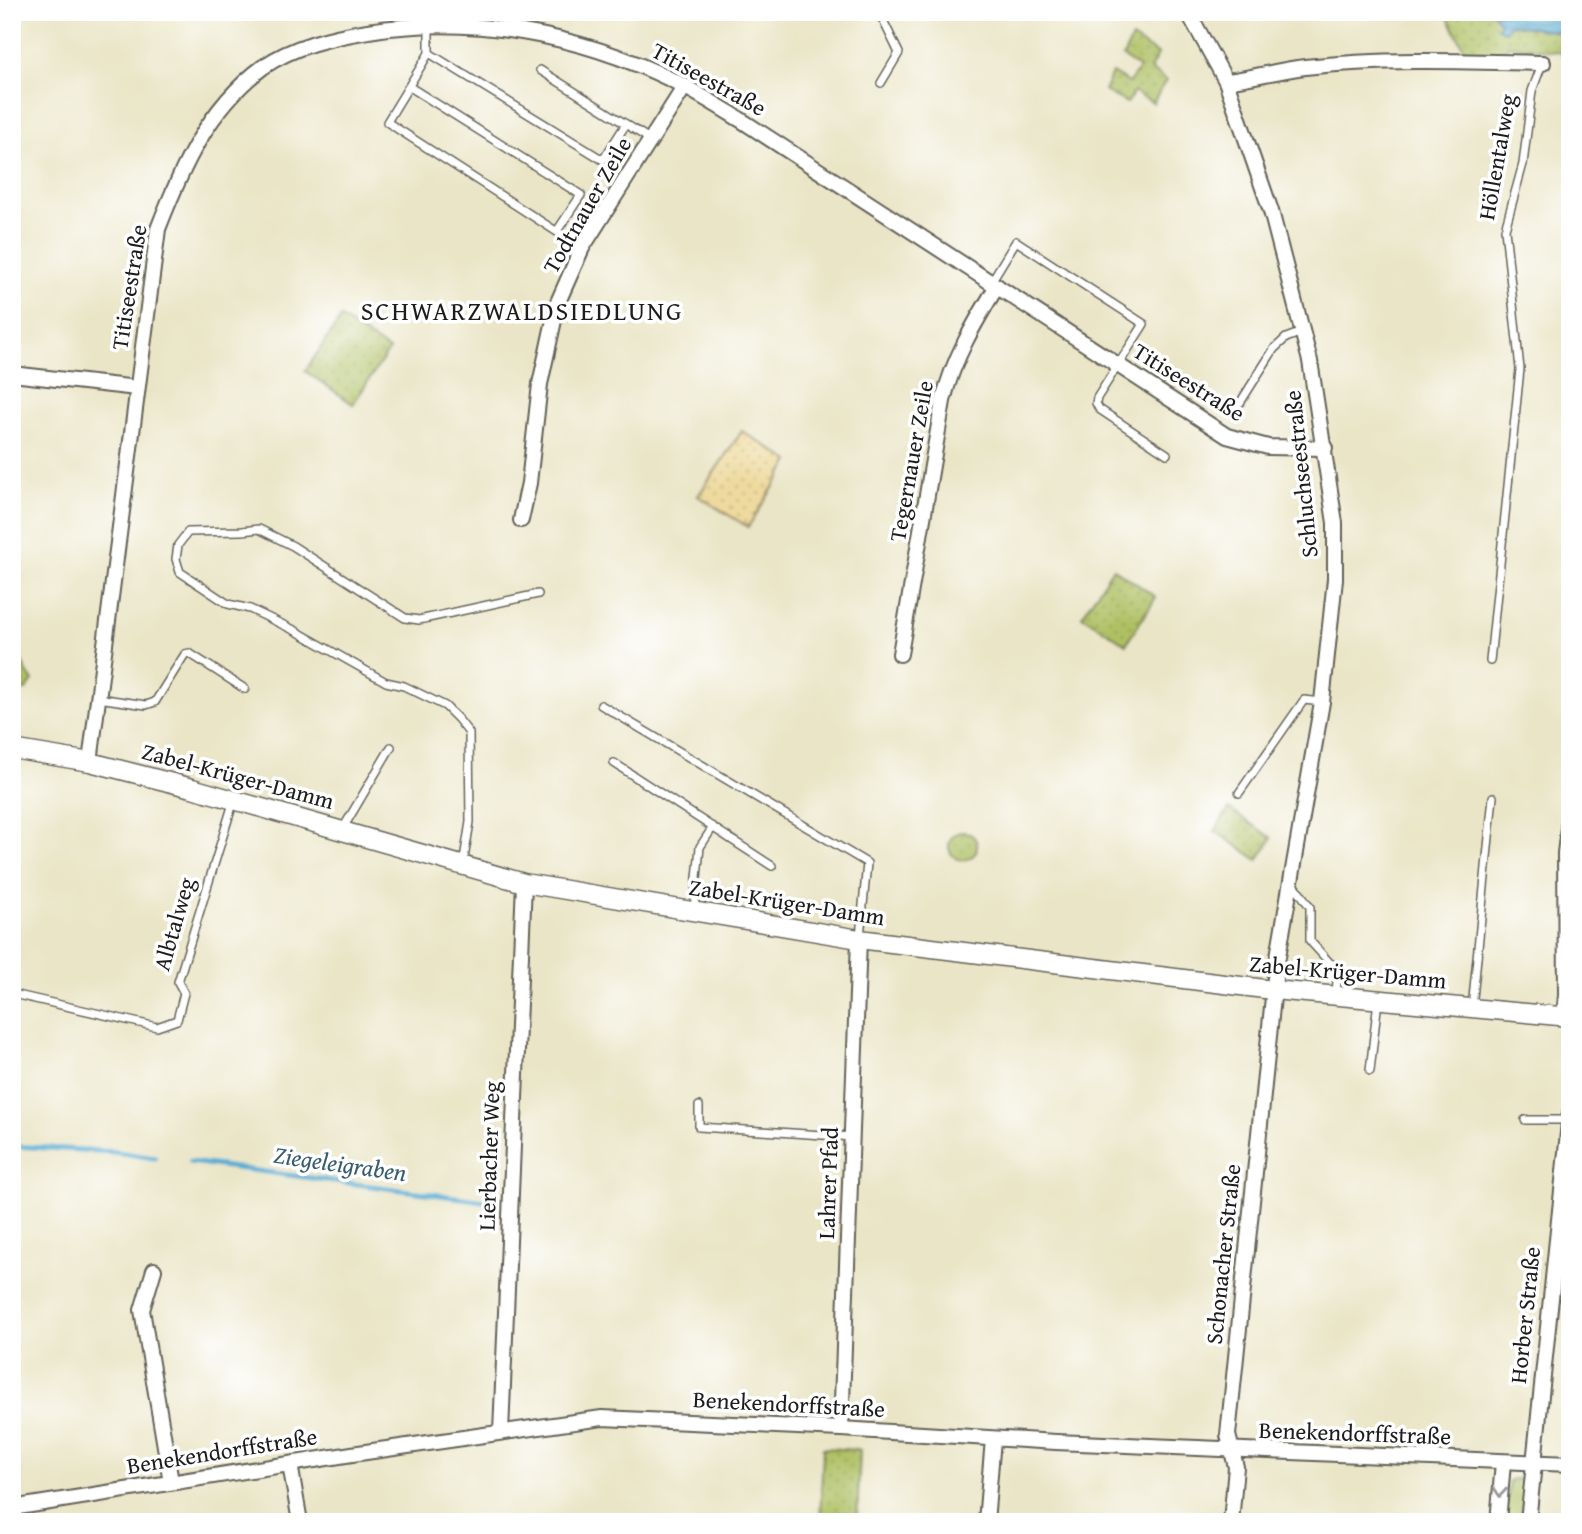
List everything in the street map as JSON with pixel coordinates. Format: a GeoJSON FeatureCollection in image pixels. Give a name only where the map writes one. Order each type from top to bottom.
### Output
{"type":"FeatureCollection","features":[{"type":"Feature","properties":{"kind":"street","name":"Schluchseestraße"},"geometry":{"type":"LineString","coordinates":[[1188,12],[1226,81],[1271,211],[1319,405],[1335,523],[1335,579],[1322,702],[1273,990]]}},
{"type":"Feature","properties":{"kind":"street","name":"Titiseestraße"},"geometry":{"type":"LineString","coordinates":[[90,762],[158,229],[180,172],[206,126],[228,100],[264,67],[316,42],[348,35],[429,25],[479,26],[541,36],[615,56],[685,86],[749,125],[1227,436],[1268,447],[1325,448]]}},
{"type":"Feature","properties":{"kind":"street","name":"Höllentalweg"},"geometry":{"type":"LineString","coordinates":[[1226,81],[1304,67],[1386,62],[1543,63]]}},
{"type":"Feature","properties":{"kind":"street","name":"Todtnauer Zeile"},"geometry":{"type":"LineString","coordinates":[[521,520],[540,384],[558,302],[582,248],[685,86]]}},
{"type":"Feature","properties":{"kind":"street","name":"Tegernauer Zeile"},"geometry":{"type":"LineString","coordinates":[[900,654],[949,375],[993,284]]}},
{"type":"Feature","properties":{"kind":"street"},"geometry":{"type":"LineString","coordinates":[[12,374],[136,388]]}},
{"type":"Feature","properties":{"kind":"street","name":"Zabel-Krüger-Damm"},"geometry":{"type":"LineString","coordinates":[[12,749],[90,762],[234,799],[524,883],[859,939],[1273,990],[1567,1017]]}},
{"type":"Feature","properties":{"kind":"street"},"geometry":{"type":"LineString","coordinates":[[1567,1017],[1565,853],[1570,812]]}},
{"type":"Feature","properties":{"kind":"street","name":"Lierbacher Weg"},"geometry":{"type":"LineString","coordinates":[[501,1432],[524,883]]}},
{"type":"Feature","properties":{"kind":"street","name":"Lahrer Pfad"},"geometry":{"type":"LineString","coordinates":[[841,1429],[859,939]]}},
{"type":"Feature","properties":{"kind":"street","name":"Schonacher Straße"},"geometry":{"type":"LineString","coordinates":[[1231,1522],[1236,1466],[1228,1435],[1273,990]]}},
{"type":"Feature","properties":{"kind":"street","name":"Horber Straße"},"geometry":{"type":"LineString","coordinates":[[1528,1522],[1532,1462],[1570,1113]]}},
{"type":"Feature","properties":{"kind":"street"},"geometry":{"type":"LineString","coordinates":[[154,1270],[142,1310],[172,1482]]}},
{"type":"Feature","properties":{"kind":"street","name":"Benekendorffstraße"},"geometry":{"type":"LineString","coordinates":[[14,1507],[602,1418],[993,1439],[1570,1464]]}},
{"type":"Feature","properties":{"kind":"street"},"geometry":{"type":"LineString","coordinates":[[986,1522],[993,1439]]}},
{"type":"Feature","properties":{"kind":"street"},"geometry":{"type":"LineString","coordinates":[[1498,1522],[1503,1462]]}},
{"type":"Feature","properties":{"kind":"street"},"geometry":{"type":"LineString","coordinates":[[290,1464],[300,1522]]}},
{"type":"Feature","properties":{"kind":"lane"},"geometry":{"type":"LineString","coordinates":[[879,12],[899,53],[881,83]]}},
{"type":"Feature","properties":{"kind":"lane"},"geometry":{"type":"LineString","coordinates":[[429,25],[429,53],[387,122],[582,248]]}},
{"type":"Feature","properties":{"kind":"lane"},"geometry":{"type":"LineString","coordinates":[[429,53],[603,160],[626,124]]}},
{"type":"Feature","properties":{"kind":"lane","name":"Höllentalweg"},"geometry":{"type":"LineString","coordinates":[[1490,661],[1520,369],[1505,229],[1523,164],[1532,91],[1543,63]]}},
{"type":"Feature","properties":{"kind":"lane"},"geometry":{"type":"LineString","coordinates":[[540,70],[651,140]]}},
{"type":"Feature","properties":{"kind":"lane"},"geometry":{"type":"LineString","coordinates":[[410,86],[581,195],[557,231]]}},
{"type":"Feature","properties":{"kind":"lane"},"geometry":{"type":"LineString","coordinates":[[993,284],[1016,241],[1144,324],[1096,403],[1099,409],[1167,454]]}},
{"type":"Feature","properties":{"kind":"lane"},"geometry":{"type":"LineString","coordinates":[[1240,403],[1275,349],[1286,338],[1303,332]]}},
{"type":"Feature","properties":{"kind":"lane"},"geometry":{"type":"LineString","coordinates":[[463,865],[470,822],[470,754],[469,733],[458,719],[445,706],[404,685],[386,682],[296,631],[250,609],[228,604],[180,572],[176,559],[178,545],[188,531],[259,529],[293,546],[405,618],[419,620],[538,594]]}},
{"type":"Feature","properties":{"kind":"lane"},"geometry":{"type":"LineString","coordinates":[[97,698],[146,705],[155,702],[185,654],[189,653],[245,689]]}},
{"type":"Feature","properties":{"kind":"lane"},"geometry":{"type":"LineString","coordinates":[[1239,793],[1304,700],[1322,702]]}},
{"type":"Feature","properties":{"kind":"lane"},"geometry":{"type":"LineString","coordinates":[[601,705],[867,863],[864,917],[859,939]]}},
{"type":"Feature","properties":{"kind":"lane"},"geometry":{"type":"LineString","coordinates":[[342,830],[391,747]]}},
{"type":"Feature","properties":{"kind":"lane"},"geometry":{"type":"LineString","coordinates":[[614,762],[772,866]]}},
{"type":"Feature","properties":{"kind":"lane"},"geometry":{"type":"LineString","coordinates":[[1472,1008],[1493,797]]}},
{"type":"Feature","properties":{"kind":"lane","name":"Albtalweg"},"geometry":{"type":"LineString","coordinates":[[13,994],[157,1027],[177,1020],[184,993],[178,982],[234,799]]}},
{"type":"Feature","properties":{"kind":"lane"},"geometry":{"type":"LineString","coordinates":[[694,912],[700,847],[713,827]]}},
{"type":"Feature","properties":{"kind":"lane"},"geometry":{"type":"LineString","coordinates":[[1291,880],[1310,906],[1310,941],[1330,963],[1338,967],[1336,995]]}},
{"type":"Feature","properties":{"kind":"lane"},"geometry":{"type":"LineString","coordinates":[[1370,1071],[1378,999]]}},
{"type":"Feature","properties":{"kind":"lane"},"geometry":{"type":"LineString","coordinates":[[699,1106],[699,1128],[853,1137]]}},
{"type":"Feature","properties":{"kind":"lane"},"geometry":{"type":"LineString","coordinates":[[1525,1120],[1569,1120]]}},
{"type":"Feature","properties":{"kind":"lane"},"geometry":{"type":"LineString","coordinates":[[12,1484],[14,1507]]}},
{"type":"Feature","properties":{"kind":"green space"},"geometry":{"type":"Polygon","coordinates":[[[1445,12],[1492,12],[1505,30],[1508,24],[1570,34],[1570,65],[1560,52],[1508,45],[1501,56],[1467,54],[1445,12]]]}},
{"type":"Feature","properties":{"kind":"green space"},"geometry":{"type":"Polygon","coordinates":[[[1132,38],[1158,54],[1150,69],[1166,80],[1153,103],[1134,92],[1127,103],[1104,91],[1112,73],[1129,83],[1139,68],[1123,57],[1132,38]]]}},
{"type":"Feature","properties":{"kind":"green space"},"geometry":{"type":"Polygon","coordinates":[[[341,318],[389,350],[353,404],[305,371],[341,318]]]}},
{"type":"Feature","properties":{"kind":"green space"},"geometry":{"type":"Polygon","coordinates":[[[1113,568],[1156,597],[1126,644],[1082,616],[1113,568]]]}},
{"type":"Feature","properties":{"kind":"green space"},"geometry":{"type":"Polygon","coordinates":[[[12,638],[33,681],[26,690],[12,689],[12,638]]]}},
{"type":"Feature","properties":{"kind":"green space"},"geometry":{"type":"Polygon","coordinates":[[[1229,809],[1272,838],[1258,860],[1215,831],[1229,809]]]}},
{"type":"Feature","properties":{"kind":"green space"},"geometry":{"type":"Polygon","coordinates":[[[963,832],[973,836],[977,846],[973,856],[963,860],[953,856],[949,846],[953,836],[963,832]]]}},
{"type":"Feature","properties":{"kind":"green space"},"geometry":{"type":"Polygon","coordinates":[[[823,1448],[860,1450],[857,1522],[820,1522],[823,1448]]]}},
{"type":"Feature","properties":{"kind":"green space"},"geometry":{"type":"Polygon","coordinates":[[[1522,1479],[1525,1484],[1521,1522],[1506,1522],[1509,1481],[1522,1479]]]}},
{"type":"Feature","properties":{"kind":"sand"},"geometry":{"type":"Polygon","coordinates":[[[742,431],[790,461],[748,527],[698,496],[742,431]]]}},
{"type":"Feature","properties":{"kind":"water"},"geometry":{"type":"Polygon","coordinates":[[[1492,12],[1570,12],[1570,34],[1509,24],[1505,31],[1497,28],[1500,22],[1492,12]]]}},
{"type":"Feature","properties":{"kind":"waterway","name":"Ziegeleigraben"},"geometry":{"type":"LineString","coordinates":[[12,1146],[116,1152],[155,1158]]}},
{"type":"Feature","properties":{"kind":"waterway","name":"Ziegeleigraben"},"geometry":{"type":"LineString","coordinates":[[190,1162],[485,1201]]}},
{"type":"Feature","properties":{"kind":"district","name":"SCHWARZWALDSIEDLUNG"},"geometry":{"type":"Point","coordinates":[522,311]}}]}
